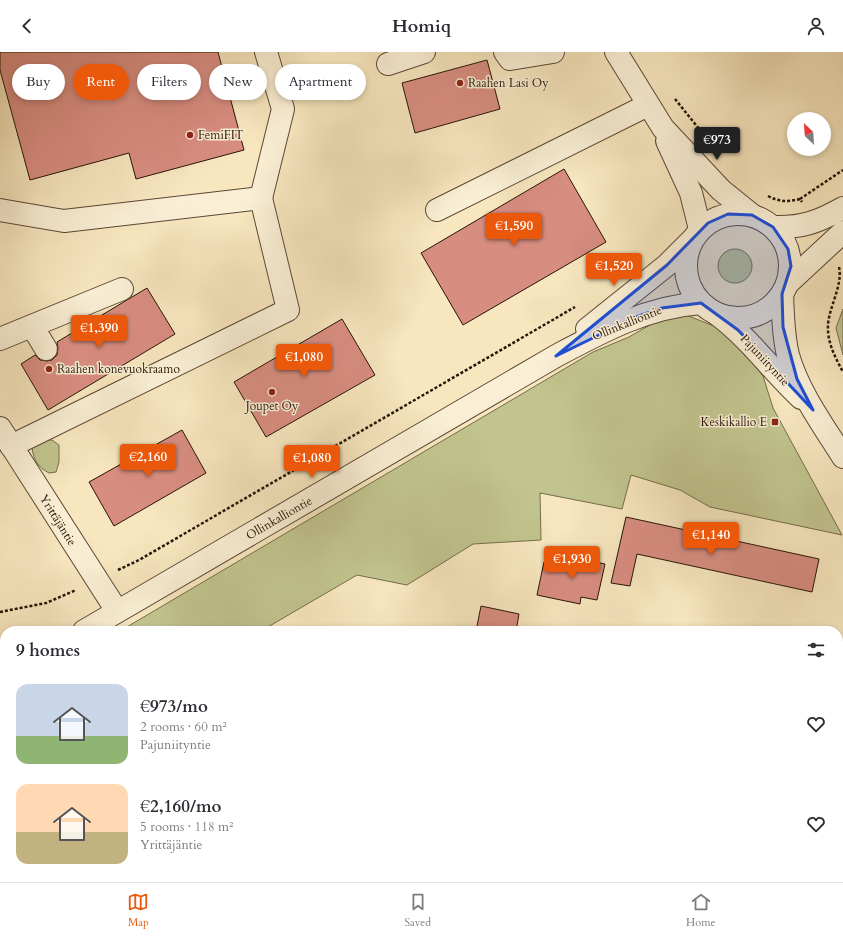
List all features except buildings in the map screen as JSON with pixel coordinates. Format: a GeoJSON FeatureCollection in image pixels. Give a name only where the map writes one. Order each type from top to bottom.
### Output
{"type":"FeatureCollection","features":[{"type":"Feature","properties":{"kind":"street"},"geometry":{"type":"LineString","coordinates":[[6,437],[288,310],[261,198],[283,109],[266,52]]}},
{"type":"Feature","properties":{"kind":"street"},"geometry":{"type":"LineString","coordinates":[[388,64],[424,52]]}},
{"type":"Feature","properties":{"kind":"street"},"geometry":{"type":"LineString","coordinates":[[505,52],[510,59],[553,52]]}},
{"type":"Feature","properties":{"kind":"street"},"geometry":{"type":"LineString","coordinates":[[616,52],[663,128],[721,190],[752,215],[773,227],[784,241],[789,253],[790,266],[785,289]]}},
{"type":"Feature","properties":{"kind":"street"},"geometry":{"type":"LineString","coordinates":[[437,210],[648,105]]}},
{"type":"Feature","properties":{"kind":"street"},"geometry":{"type":"LineString","coordinates":[[663,128],[671,154],[691,193],[697,234]]}},
{"type":"Feature","properties":{"kind":"street"},"geometry":{"type":"LineString","coordinates":[[0,210],[64,221],[261,198]]}},
{"type":"Feature","properties":{"kind":"street"},"geometry":{"type":"LineString","coordinates":[[773,227],[792,228],[806,225],[843,208]]}},
{"type":"Feature","properties":{"kind":"street"},"geometry":{"type":"LineString","coordinates":[[752,215],[728,214],[716,218],[697,234],[686,255],[686,274],[695,296],[708,308],[728,317],[742,318],[755,316],[775,304],[785,289],[843,232]]}},
{"type":"Feature","properties":{"kind":"street","name":"Ollinkalliontie"},"geometry":{"type":"LineString","coordinates":[[556,356],[591,325],[667,265],[697,234]]}},
{"type":"Feature","properties":{"kind":"street"},"geometry":{"type":"LineString","coordinates":[[0,339],[122,289]]}},
{"type":"Feature","properties":{"kind":"street","name":"Pajuniityntie"},"geometry":{"type":"LineString","coordinates":[[785,289],[783,327],[788,355],[797,379],[813,410],[842,455]]}},
{"type":"Feature","properties":{"kind":"street","name":"Ollinkalliontie"},"geometry":{"type":"LineString","coordinates":[[92,626],[556,356],[603,331],[662,308],[708,308]]}},
{"type":"Feature","properties":{"kind":"street","name":"Pajuniityntie"},"geometry":{"type":"LineString","coordinates":[[708,308],[738,330],[813,410]]}},
{"type":"Feature","properties":{"kind":"street"},"geometry":{"type":"LineString","coordinates":[[32,326],[46,349]]}},
{"type":"Feature","properties":{"kind":"street","name":"Yrittäjäntie"},"geometry":{"type":"LineString","coordinates":[[6,437],[96,581],[117,611]]}},
{"type":"Feature","properties":{"kind":"path"},"geometry":{"type":"LineString","coordinates":[[800,199],[843,170]]}},
{"type":"Feature","properties":{"kind":"path"},"geometry":{"type":"LineString","coordinates":[[0,612],[46,603],[139,560],[578,305]]}},
{"type":"Feature","properties":{"kind":"highlighted area"},"geometry":{"type":"Polygon","coordinates":[[[728,214],[752,215],[773,227],[788,249],[791,266],[782,294],[783,327],[797,379],[813,410],[738,330],[701,303],[662,308],[636,317],[556,356],[667,265],[708,223],[728,214]]]}},
{"type":"Feature","properties":{"kind":"green space"},"geometry":{"type":"Polygon","coordinates":[[[735,249],[747,254],[752,266],[747,278],[735,283],[723,278],[718,266],[723,254],[735,249]]]}},
{"type":"Feature","properties":{"kind":"green space"},"geometry":{"type":"Polygon","coordinates":[[[843,309],[843,355],[836,328],[843,309]]]}},
{"type":"Feature","properties":{"kind":"green space"},"geometry":{"type":"Polygon","coordinates":[[[681,313],[724,330],[743,350],[763,376],[773,408],[842,535],[710,507],[680,490],[631,475],[622,509],[540,493],[541,540],[473,544],[407,585],[357,575],[270,626],[128,626],[593,352],[629,337],[662,318],[681,313]]]}},
{"type":"Feature","properties":{"kind":"green space"},"geometry":{"type":"Polygon","coordinates":[[[42,440],[52,440],[59,445],[59,462],[56,472],[49,473],[39,466],[35,460],[32,448],[42,440]]]}},
{"type":"Feature","properties":{"kind":"place","name":"Raahen Lasi Oy"},"geometry":{"type":"Point","coordinates":[460,83]}},
{"type":"Feature","properties":{"kind":"place","name":"FemiFIT"},"geometry":{"type":"Point","coordinates":[190,135]}},
{"type":"Feature","properties":{"kind":"place","name":"Raahen konevuokraamo"},"geometry":{"type":"Point","coordinates":[49,369]}},
{"type":"Feature","properties":{"kind":"place","name":"Joupet Oy"},"geometry":{"type":"Point","coordinates":[272,392]}},
{"type":"Feature","properties":{"kind":"place","name":"Keskikallio E"},"geometry":{"type":"Point","coordinates":[775,422]}}]}
